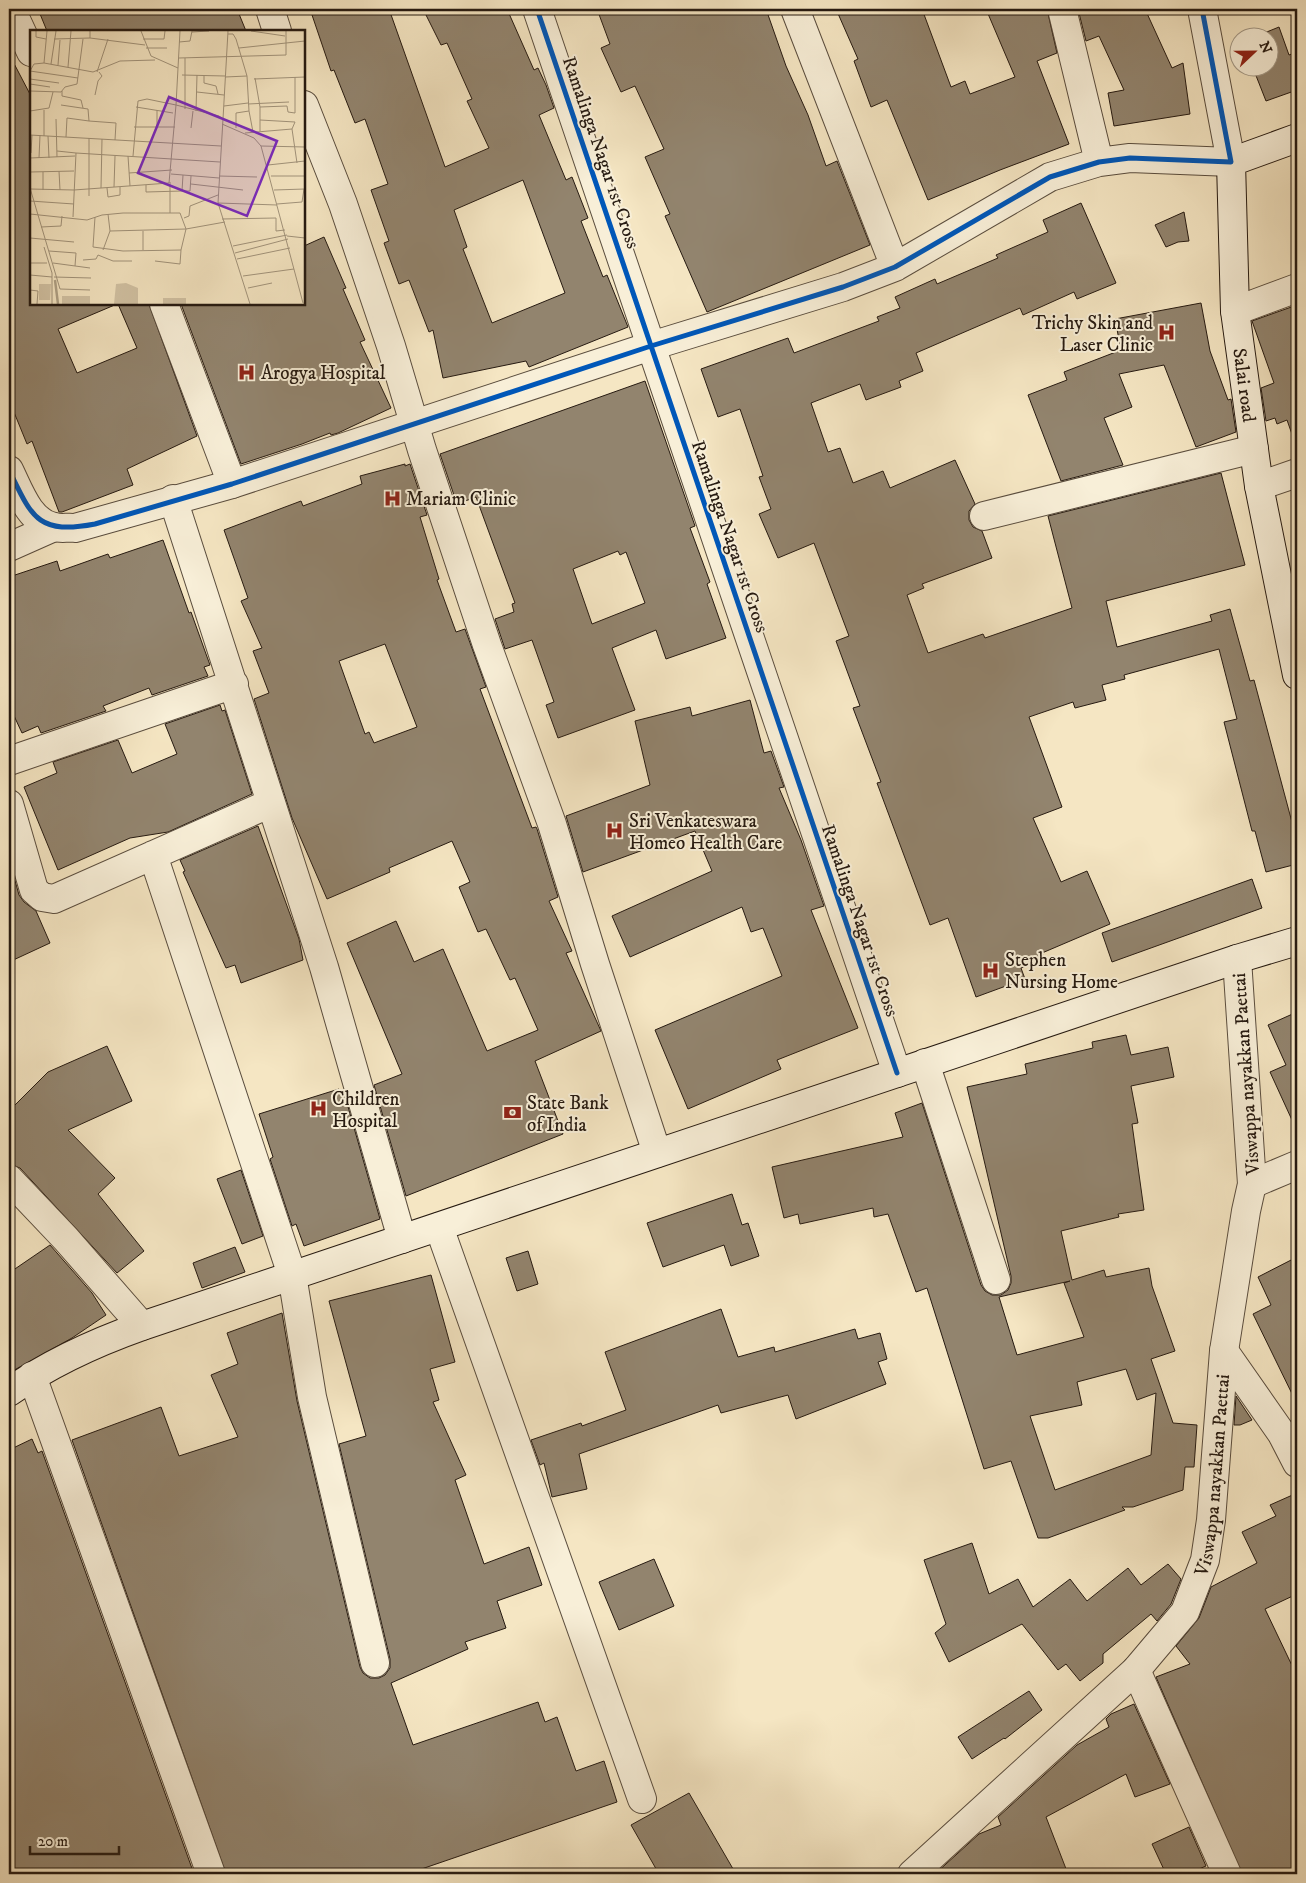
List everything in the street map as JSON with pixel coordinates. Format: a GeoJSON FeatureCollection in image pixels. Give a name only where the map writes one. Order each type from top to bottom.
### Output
{"type":"FeatureCollection","features":[{"type":"Feature","properties":{"kind":"street"},"geometry":{"type":"LineString","coordinates":[[10,9],[30,50]]}},
{"type":"Feature","properties":{"kind":"street"},"geometry":{"type":"LineString","coordinates":[[270,9],[277,30]]}},
{"type":"Feature","properties":{"kind":"street","name":"Ramalinga Nagar 1st Cross"},"geometry":{"type":"LineString","coordinates":[[537,9],[897,1073]]}},
{"type":"Feature","properties":{"kind":"street"},"geometry":{"type":"LineString","coordinates":[[795,9],[895,267]]}},
{"type":"Feature","properties":{"kind":"street"},"geometry":{"type":"LineString","coordinates":[[1062,9],[1100,162]]}},
{"type":"Feature","properties":{"kind":"street","name":"Salai road"},"geometry":{"type":"LineString","coordinates":[[1202,9],[1231,162],[1235,311],[1254,449],[1297,675]]}},
{"type":"Feature","properties":{"kind":"street"},"geometry":{"type":"LineString","coordinates":[[305,108],[343,204],[391,346],[487,645],[552,824],[595,964],[657,1153]]}},
{"type":"Feature","properties":{"kind":"street"},"geometry":{"type":"LineString","coordinates":[[9,470],[24,501],[37,519],[54,527],[74,528],[94,524],[173,499],[232,484],[651,346],[843,287],[895,267],[1050,177],[1100,162],[1130,158],[1231,162],[1297,138]]}},
{"type":"Feature","properties":{"kind":"street"},"geometry":{"type":"LineString","coordinates":[[1235,311],[1297,288]]}},
{"type":"Feature","properties":{"kind":"street"},"geometry":{"type":"LineString","coordinates":[[164,305],[232,484]]}},
{"type":"Feature","properties":{"kind":"street"},"geometry":{"type":"LineString","coordinates":[[984,516],[1254,449]]}},
{"type":"Feature","properties":{"kind":"street"},"geometry":{"type":"LineString","coordinates":[[1260,486],[1297,473]]}},
{"type":"Feature","properties":{"kind":"street"},"geometry":{"type":"LineString","coordinates":[[173,499],[324,967],[402,1239]]}},
{"type":"Feature","properties":{"kind":"street"},"geometry":{"type":"LineString","coordinates":[[9,547],[54,527]]}},
{"type":"Feature","properties":{"kind":"street"},"geometry":{"type":"LineString","coordinates":[[9,761],[234,684]]}},
{"type":"Feature","properties":{"kind":"street"},"geometry":{"type":"LineString","coordinates":[[9,804],[34,890],[42,897],[54,899],[271,803]]}},
{"type":"Feature","properties":{"kind":"street"},"geometry":{"type":"LineString","coordinates":[[153,855],[292,1275],[312,1397],[375,1663]]}},
{"type":"Feature","properties":{"kind":"street"},"geometry":{"type":"LineString","coordinates":[[9,1392],[32,1376],[89,1346],[142,1326],[1237,959],[1297,941]]}},
{"type":"Feature","properties":{"kind":"street","name":"Viswappa nayakkan Paettai"},"geometry":{"type":"LineString","coordinates":[[912,1874],[1136,1670],[1185,1612],[1205,1560],[1211,1520],[1224,1350],[1252,1184],[1237,959]]}},
{"type":"Feature","properties":{"kind":"street"},"geometry":{"type":"LineString","coordinates":[[925,1063],[996,1280]]}},
{"type":"Feature","properties":{"kind":"street"},"geometry":{"type":"LineString","coordinates":[[1252,1184],[1297,1165]]}},
{"type":"Feature","properties":{"kind":"street"},"geometry":{"type":"LineString","coordinates":[[9,1179],[66,1239],[142,1326]]}},
{"type":"Feature","properties":{"kind":"street"},"geometry":{"type":"LineString","coordinates":[[439,1227],[642,1800]]}},
{"type":"Feature","properties":{"kind":"street"},"geometry":{"type":"LineString","coordinates":[[1224,1350],[1282,1434],[1296,1459]]}},
{"type":"Feature","properties":{"kind":"street"},"geometry":{"type":"LineString","coordinates":[[32,1376],[211,1874]]}},
{"type":"Feature","properties":{"kind":"street"},"geometry":{"type":"LineString","coordinates":[[1136,1670],[1227,1874]]}},
{"type":"Feature","properties":{"kind":"building"},"geometry":{"type":"Polygon","coordinates":[[[38,9],[237,9],[246,30],[47,30],[38,9]]]}},
{"type":"Feature","properties":{"kind":"building"},"geometry":{"type":"Polygon","coordinates":[[[310,9],[389,9],[445,167],[489,148],[467,101],[472,99],[447,43],[441,45],[423,9],[507,9],[534,70],[538,68],[546,85],[554,108],[539,115],[566,180],[572,177],[588,218],[581,221],[603,277],[607,275],[628,327],[529,367],[526,361],[443,378],[433,330],[429,332],[409,280],[399,284],[384,243],[389,241],[371,190],[388,184],[365,119],[355,123],[334,70],[331,71],[310,9]],[[523,180],[454,210],[467,247],[463,249],[492,323],[565,293],[523,180]]]}},
{"type":"Feature","properties":{"kind":"building"},"geometry":{"type":"Polygon","coordinates":[[[597,9],[766,9],[786,66],[808,115],[826,166],[837,161],[870,245],[707,312],[665,216],[670,214],[645,157],[664,149],[635,86],[621,92],[601,48],[610,44],[597,9]]]}},
{"type":"Feature","properties":{"kind":"building"},"geometry":{"type":"Polygon","coordinates":[[[836,9],[922,9],[951,87],[965,81],[970,94],[1015,77],[986,9],[1047,9],[1057,53],[1037,61],[1069,144],[928,200],[887,100],[871,107],[854,61],[858,59],[836,9]]]}},
{"type":"Feature","properties":{"kind":"building"},"geometry":{"type":"Polygon","coordinates":[[[1078,9],[1145,9],[1172,68],[1183,63],[1190,114],[1114,126],[1108,93],[1124,90],[1099,36],[1086,41],[1078,9]]]}},
{"type":"Feature","properties":{"kind":"building"},"geometry":{"type":"Polygon","coordinates":[[[1279,27],[1289,55],[1297,52],[1297,90],[1266,101],[1257,78],[1278,78],[1277,28],[1279,27]]]}},
{"type":"Feature","properties":{"kind":"building"},"geometry":{"type":"Polygon","coordinates":[[[9,54],[30,94],[30,305],[115,305],[58,329],[77,373],[137,348],[118,305],[149,305],[197,436],[127,469],[133,485],[59,512],[32,441],[27,444],[9,400],[9,54]]]}},
{"type":"Feature","properties":{"kind":"building"},"geometry":{"type":"Polygon","coordinates":[[[1081,203],[1116,283],[1077,299],[1074,292],[1023,315],[1020,308],[916,353],[923,371],[899,381],[901,387],[866,400],[860,384],[811,403],[828,452],[840,448],[853,483],[883,471],[890,488],[955,460],[975,504],[969,511],[969,520],[973,527],[982,531],[992,558],[922,584],[924,588],[907,595],[928,653],[983,634],[985,638],[1072,608],[1048,516],[1221,473],[1245,565],[1106,601],[1117,647],[1212,621],[1210,615],[1230,609],[1250,681],[1254,680],[1297,841],[1297,864],[1266,872],[1255,831],[1252,831],[1224,722],[1237,719],[1219,649],[1124,675],[1125,679],[1102,685],[1106,700],[1075,708],[1073,702],[1029,717],[1062,807],[1033,818],[1061,882],[1087,871],[1110,924],[1042,953],[1045,959],[1021,968],[1025,979],[976,997],[948,918],[930,925],[877,783],[881,782],[853,708],[860,706],[836,641],[849,636],[814,543],[778,558],[759,514],[771,509],[759,477],[763,476],[740,409],[718,417],[701,369],[788,338],[794,353],[879,321],[877,317],[900,308],[895,297],[935,279],[937,284],[998,258],[996,255],[1048,232],[1043,220],[1081,203]]]}},
{"type":"Feature","properties":{"kind":"building"},"geometry":{"type":"Polygon","coordinates":[[[1184,212],[1189,241],[1178,242],[1166,247],[1155,225],[1184,212]]]}},
{"type":"Feature","properties":{"kind":"building"},"geometry":{"type":"Polygon","coordinates":[[[324,237],[346,288],[343,289],[365,340],[360,342],[391,408],[338,433],[331,435],[330,433],[241,464],[181,305],[305,305],[305,246],[324,237]]]}},
{"type":"Feature","properties":{"kind":"building"},"geometry":{"type":"Polygon","coordinates":[[[1201,303],[1210,351],[1228,400],[1231,399],[1236,432],[1196,447],[1164,365],[1119,374],[1132,407],[1104,418],[1123,465],[1061,481],[1028,395],[1067,380],[1064,372],[1121,350],[1115,319],[1201,303]]]}},
{"type":"Feature","properties":{"kind":"building"},"geometry":{"type":"Polygon","coordinates":[[[1297,305],[1297,439],[1294,440],[1287,420],[1277,424],[1275,418],[1266,421],[1261,388],[1274,383],[1252,321],[1297,305]]]}},
{"type":"Feature","properties":{"kind":"building"},"geometry":{"type":"Polygon","coordinates":[[[645,381],[695,526],[690,528],[710,582],[707,584],[726,638],[666,659],[656,630],[612,648],[635,710],[558,738],[546,705],[554,702],[532,640],[505,649],[495,619],[514,612],[512,604],[515,603],[476,497],[457,504],[440,454],[645,381]],[[618,551],[573,569],[592,624],[645,603],[626,552],[620,555],[618,551]]]}},
{"type":"Feature","properties":{"kind":"building"},"geometry":{"type":"Polygon","coordinates":[[[410,464],[427,515],[420,517],[439,579],[437,580],[456,632],[465,629],[486,687],[480,689],[532,828],[536,827],[537,829],[558,897],[549,901],[572,951],[566,953],[601,1031],[535,1061],[563,1134],[406,1196],[374,1085],[402,1074],[347,943],[396,921],[414,962],[443,949],[487,1051],[538,1030],[515,978],[510,980],[486,929],[478,932],[459,887],[470,882],[452,841],[389,868],[390,872],[327,899],[292,818],[254,699],[269,693],[253,651],[262,648],[241,601],[248,598],[224,530],[301,501],[303,506],[362,484],[360,476],[410,464]],[[385,644],[339,661],[365,734],[369,732],[374,743],[417,727],[385,644]]]}},
{"type":"Feature","properties":{"kind":"building"},"geometry":{"type":"Polygon","coordinates":[[[163,540],[210,665],[204,667],[208,676],[152,695],[149,688],[103,706],[106,711],[41,733],[38,726],[22,733],[9,705],[9,577],[57,561],[60,571],[108,554],[110,558],[163,540]]]}},
{"type":"Feature","properties":{"kind":"building"},"geometry":{"type":"Polygon","coordinates":[[[750,700],[764,753],[771,751],[784,787],[779,788],[801,840],[824,906],[811,910],[858,1028],[777,1060],[781,1069],[688,1109],[655,1030],[782,976],[763,928],[751,932],[742,907],[630,957],[612,916],[712,871],[695,831],[583,872],[566,816],[650,785],[635,721],[690,707],[692,716],[750,700]]]}},
{"type":"Feature","properties":{"kind":"building"},"geometry":{"type":"Polygon","coordinates":[[[220,705],[222,711],[225,710],[252,794],[168,832],[130,838],[58,870],[24,787],[57,773],[53,762],[118,740],[132,773],[177,754],[165,724],[220,705]]]}},
{"type":"Feature","properties":{"kind":"building"},"geometry":{"type":"Polygon","coordinates":[[[258,826],[299,939],[303,960],[241,983],[235,965],[226,968],[183,872],[185,871],[180,860],[258,826]]]}},
{"type":"Feature","properties":{"kind":"building"},"geometry":{"type":"Polygon","coordinates":[[[9,859],[19,895],[24,902],[36,911],[50,943],[9,962],[9,859]]]}},
{"type":"Feature","properties":{"kind":"building"},"geometry":{"type":"Polygon","coordinates":[[[1252,879],[1262,908],[1112,962],[1102,933],[1252,879]]]}},
{"type":"Feature","properties":{"kind":"building"},"geometry":{"type":"Polygon","coordinates":[[[1297,1012],[1297,1131],[1270,1072],[1286,1065],[1268,1025],[1297,1012]]]}},
{"type":"Feature","properties":{"kind":"building"},"geometry":{"type":"Polygon","coordinates":[[[1126,1035],[1131,1055],[1168,1047],[1174,1077],[1131,1086],[1138,1123],[1132,1124],[1144,1210],[1118,1214],[1119,1217],[1061,1231],[1072,1280],[1104,1270],[1106,1277],[1149,1268],[1152,1286],[1175,1351],[1151,1359],[1173,1423],[1197,1425],[1194,1467],[1185,1467],[1183,1490],[1133,1507],[1122,1507],[1125,1510],[1048,1538],[1038,1538],[1011,1461],[984,1469],[927,1288],[916,1292],[888,1214],[874,1217],[873,1208],[800,1224],[798,1214],[784,1218],[772,1167],[903,1137],[895,1113],[922,1103],[981,1285],[985,1291],[992,1295],[1001,1295],[1008,1290],[1011,1276],[967,1087],[1027,1074],[1025,1064],[1093,1048],[1092,1042],[1126,1035]],[[1070,1281],[999,1297],[1017,1355],[1084,1337],[1064,1283],[1070,1281]],[[1126,1369],[1077,1382],[1082,1405],[1030,1416],[1055,1490],[1151,1455],[1156,1393],[1137,1400],[1126,1369]]]}},
{"type":"Feature","properties":{"kind":"building"},"geometry":{"type":"Polygon","coordinates":[[[107,1046],[132,1101],[68,1130],[115,1178],[98,1194],[144,1251],[117,1273],[20,1168],[9,1164],[9,1111],[48,1072],[107,1046]]]}},
{"type":"Feature","properties":{"kind":"building"},"geometry":{"type":"Polygon","coordinates":[[[339,1089],[342,1097],[345,1096],[380,1219],[304,1246],[296,1224],[292,1226],[270,1159],[273,1157],[259,1114],[339,1089]]]}},
{"type":"Feature","properties":{"kind":"building"},"geometry":{"type":"Polygon","coordinates":[[[241,1170],[263,1236],[242,1244],[217,1179],[241,1170]]]}},
{"type":"Feature","properties":{"kind":"building"},"geometry":{"type":"Polygon","coordinates":[[[732,1194],[742,1225],[748,1223],[759,1256],[731,1266],[724,1245],[663,1267],[647,1223],[732,1194]]]}},
{"type":"Feature","properties":{"kind":"building"},"geometry":{"type":"Polygon","coordinates":[[[50,1245],[92,1293],[106,1315],[72,1338],[9,1373],[9,1273],[50,1245]]]}},
{"type":"Feature","properties":{"kind":"building"},"geometry":{"type":"Polygon","coordinates":[[[235,1247],[245,1272],[202,1288],[193,1263],[235,1247]]]}},
{"type":"Feature","properties":{"kind":"building"},"geometry":{"type":"Polygon","coordinates":[[[528,1251],[538,1284],[517,1291],[506,1258],[528,1251]]]}},
{"type":"Feature","properties":{"kind":"building"},"geometry":{"type":"Polygon","coordinates":[[[1297,1257],[1297,1404],[1253,1314],[1271,1305],[1258,1277],[1297,1257]]]}},
{"type":"Feature","properties":{"kind":"building"},"geometry":{"type":"Polygon","coordinates":[[[431,1275],[455,1362],[430,1369],[439,1400],[433,1402],[466,1475],[455,1480],[484,1564],[529,1547],[542,1585],[497,1601],[506,1628],[465,1642],[468,1649],[391,1683],[413,1745],[538,1702],[545,1722],[557,1717],[576,1771],[604,1761],[617,1802],[407,1874],[226,1874],[72,1440],[161,1407],[179,1456],[238,1437],[211,1375],[238,1364],[227,1333],[282,1313],[297,1401],[360,1667],[363,1673],[370,1678],[379,1678],[385,1675],[390,1668],[390,1659],[339,1444],[366,1436],[329,1301],[431,1275]]]}},
{"type":"Feature","properties":{"kind":"building"},"geometry":{"type":"Polygon","coordinates":[[[721,1309],[738,1357],[774,1347],[775,1352],[855,1329],[858,1339],[880,1333],[887,1359],[878,1362],[886,1384],[796,1419],[788,1395],[721,1413],[718,1405],[579,1454],[587,1489],[552,1497],[544,1463],[540,1465],[531,1440],[581,1423],[582,1426],[626,1410],[605,1352],[721,1309]]]}},
{"type":"Feature","properties":{"kind":"building"},"geometry":{"type":"Polygon","coordinates":[[[1236,1396],[1252,1420],[1240,1425],[1234,1425],[1236,1396]]]}},
{"type":"Feature","properties":{"kind":"building"},"geometry":{"type":"Polygon","coordinates":[[[32,1439],[38,1453],[42,1451],[194,1874],[9,1874],[9,1450],[32,1439]]]}},
{"type":"Feature","properties":{"kind":"building"},"geometry":{"type":"Polygon","coordinates":[[[1297,1493],[1297,1594],[1265,1609],[1297,1676],[1297,1868],[1278,1874],[1242,1874],[1156,1677],[1190,1664],[1176,1646],[1199,1618],[1211,1587],[1257,1563],[1242,1532],[1276,1516],[1270,1505],[1297,1493]]]}},
{"type":"Feature","properties":{"kind":"building"},"geometry":{"type":"Polygon","coordinates":[[[972,1543],[989,1594],[1018,1579],[1033,1607],[1070,1579],[1087,1601],[1128,1568],[1141,1585],[1168,1564],[1181,1579],[1171,1604],[1157,1621],[1151,1614],[1103,1654],[1103,1663],[1080,1681],[1066,1664],[1058,1670],[1022,1624],[949,1662],[935,1633],[946,1624],[924,1560],[972,1543]]]}},
{"type":"Feature","properties":{"kind":"building"},"geometry":{"type":"Polygon","coordinates":[[[654,1559],[674,1606],[619,1630],[599,1582],[654,1559]]]}},
{"type":"Feature","properties":{"kind":"building"},"geometry":{"type":"Polygon","coordinates":[[[1029,1691],[1042,1710],[1005,1739],[972,1759],[958,1737],[1029,1691]]]}},
{"type":"Feature","properties":{"kind":"building"},"geometry":{"type":"Polygon","coordinates":[[[1134,1704],[1170,1784],[1135,1797],[1126,1774],[1046,1817],[1068,1874],[935,1874],[979,1834],[1001,1825],[998,1817],[1077,1745],[1109,1727],[1106,1719],[1111,1714],[1134,1704]]]}},
{"type":"Feature","properties":{"kind":"building"},"geometry":{"type":"Polygon","coordinates":[[[689,1793],[736,1874],[659,1874],[631,1825],[689,1793]]]}},
{"type":"Feature","properties":{"kind":"building"},"geometry":{"type":"Polygon","coordinates":[[[1189,1827],[1206,1866],[1187,1874],[1166,1874],[1152,1844],[1189,1827]]]}},
{"type":"Feature","properties":{"kind":"cycle path"},"geometry":{"type":"LineString","coordinates":[[537,9],[897,1073]]}},
{"type":"Feature","properties":{"kind":"cycle path"},"geometry":{"type":"LineString","coordinates":[[9,470],[24,500],[39,519],[60,527],[95,524],[232,484],[651,346],[843,287],[895,267],[1050,177],[1099,162],[1130,158],[1231,162],[1202,9]]}},
{"type":"Feature","properties":{"kind":"place","name":"Trichy Skin and Laser Clinic"},"geometry":{"type":"Point","coordinates":[1167,333]}},
{"type":"Feature","properties":{"kind":"place","name":"Arogya Hospital"},"geometry":{"type":"Point","coordinates":[247,372]}},
{"type":"Feature","properties":{"kind":"place","name":"Mariam Clinic"},"geometry":{"type":"Point","coordinates":[392,498]}},
{"type":"Feature","properties":{"kind":"place","name":"Sri Venkateswara Homeo Health Care"},"geometry":{"type":"Point","coordinates":[615,831]}},
{"type":"Feature","properties":{"kind":"place","name":"Stephen Nursing Home"},"geometry":{"type":"Point","coordinates":[991,970]}},
{"type":"Feature","properties":{"kind":"place","name":"Children Hospital"},"geometry":{"type":"Point","coordinates":[318,1109]}},
{"type":"Feature","properties":{"kind":"place","name":"State Bank of India"},"geometry":{"type":"Point","coordinates":[513,1113]}}]}
